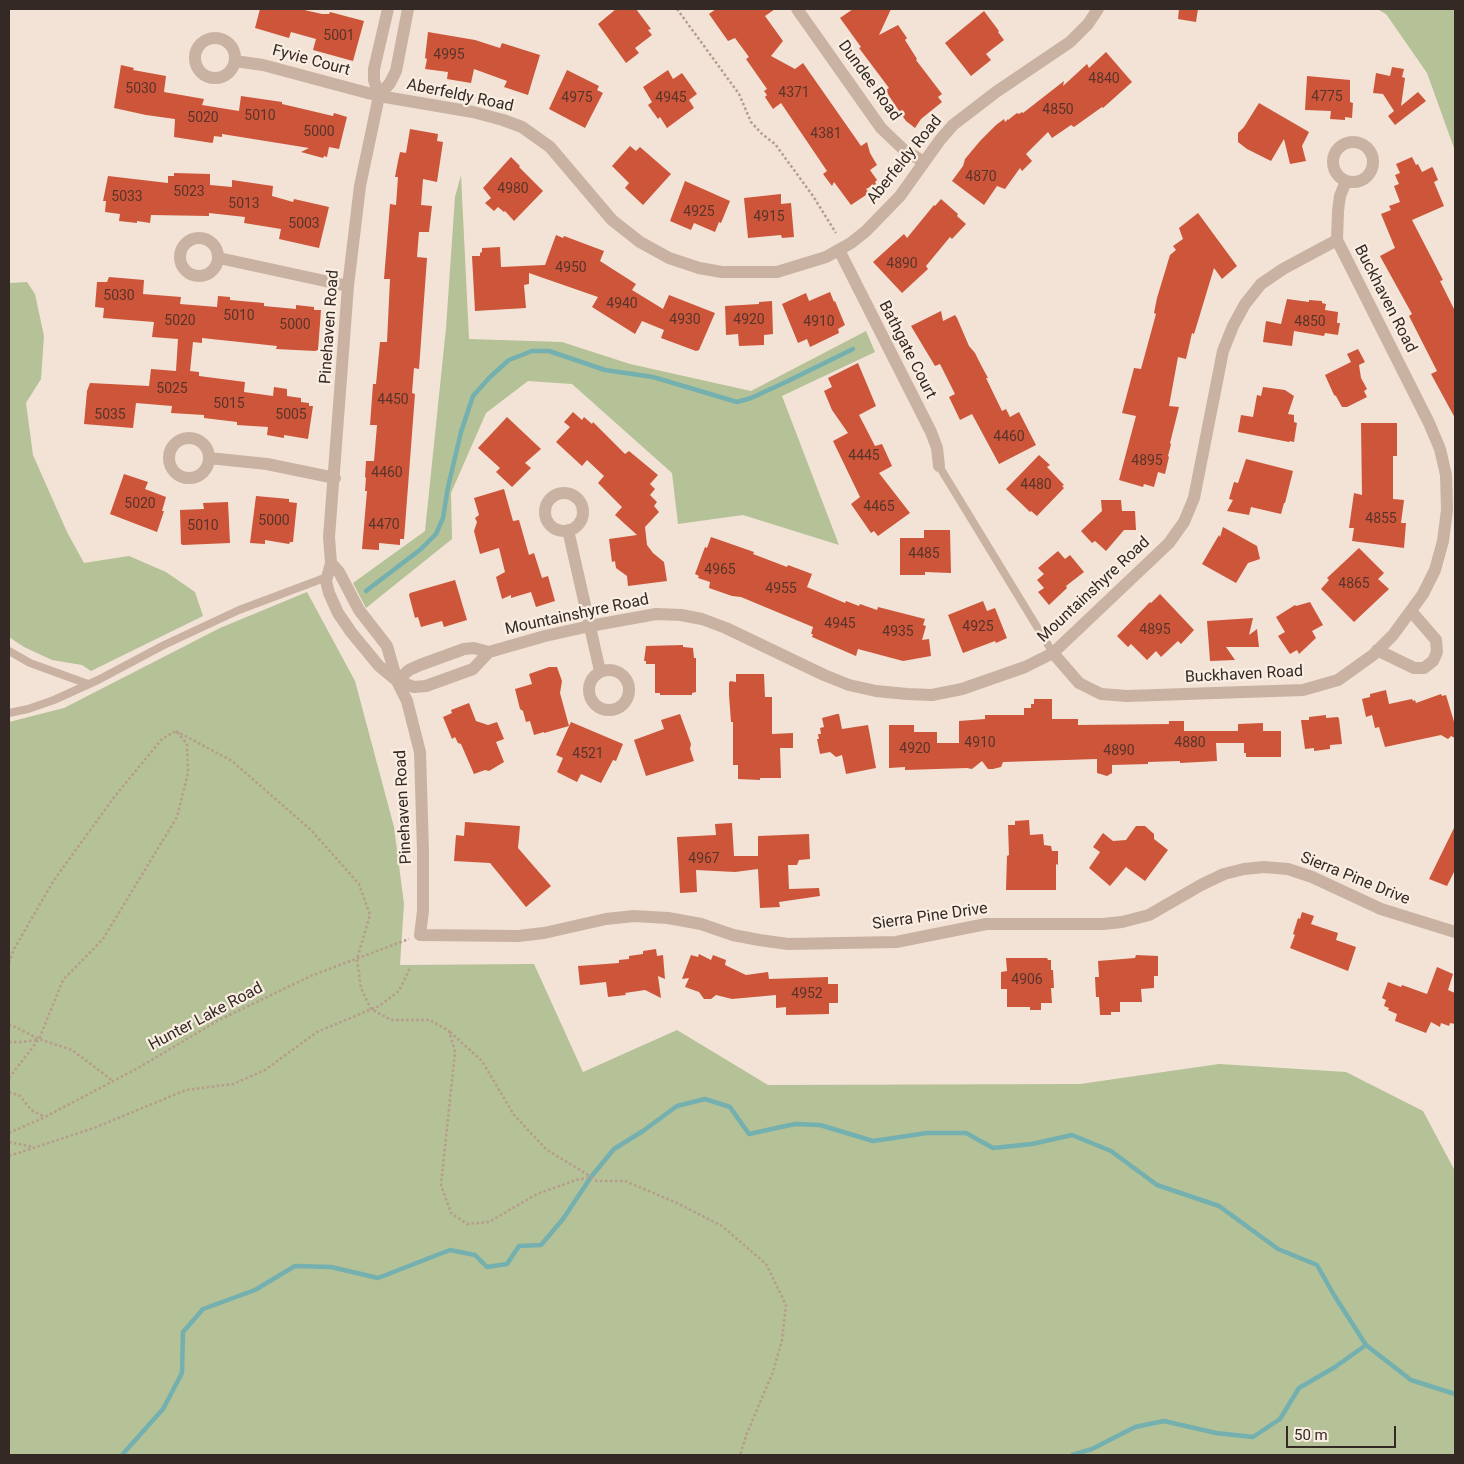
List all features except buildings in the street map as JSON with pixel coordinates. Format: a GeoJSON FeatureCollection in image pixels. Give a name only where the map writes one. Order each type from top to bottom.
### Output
{"type":"FeatureCollection","features":[{"type":"Feature","properties":{"kind":"street","name":"Pinehaven Road"},"geometry":{"type":"LineString","coordinates":[[379,96],[374,80],[374,69],[388,9]]}},
{"type":"Feature","properties":{"kind":"street","name":"Pinehaven Road"},"geometry":{"type":"LineString","coordinates":[[397,681],[379,666],[350,632],[328,593],[327,577],[331,563],[330,537],[348,286],[362,169],[379,96],[396,72],[408,9]]}},
{"type":"Feature","properties":{"kind":"street","name":"Dundee Road"},"geometry":{"type":"LineString","coordinates":[[797,9],[881,128],[904,150],[924,162]]}},
{"type":"Feature","properties":{"kind":"street","name":"Aberfeldy Road"},"geometry":{"type":"LineString","coordinates":[[379,96],[473,112],[522,127],[550,147],[612,220],[640,242],[669,258],[699,268],[722,272],[777,272],[826,257],[851,243],[881,217],[900,196],[953,125],[996,92],[1070,42],[1088,24],[1098,9]]}},
{"type":"Feature","properties":{"kind":"street","name":"Fyvie Court"},"geometry":{"type":"LineString","coordinates":[[235,61],[263,65],[379,96]]}},
{"type":"Feature","properties":{"kind":"street"},"geometry":{"type":"LineString","coordinates":[[1337,240],[1340,196],[1346,181]]}},
{"type":"Feature","properties":{"kind":"street","name":"Buckhaven Road"},"geometry":{"type":"LineString","coordinates":[[1053,653],[1079,683],[1101,694],[1127,696],[1303,690],[1338,680],[1357,667],[1393,635],[1423,594],[1435,570],[1443,541],[1447,510],[1446,474],[1440,449],[1429,423],[1337,240]]}},
{"type":"Feature","properties":{"kind":"street","name":"Mountainshyre Road"},"geometry":{"type":"LineString","coordinates":[[489,652],[474,648],[464,649],[409,670],[397,681],[414,687],[426,686],[473,669],[489,652],[520,642],[590,626],[656,614],[680,615],[702,619],[726,628],[824,676],[876,691],[932,694],[962,689],[1025,667],[1053,653],[1162,550],[1184,522],[1194,498],[1223,352],[1233,326],[1245,304],[1262,284],[1283,269],[1337,240]]}},
{"type":"Feature","properties":{"kind":"street","name":"Bathgate Court"},"geometry":{"type":"LineString","coordinates":[[839,250],[931,432],[937,448],[939,466]]}},
{"type":"Feature","properties":{"kind":"street"},"geometry":{"type":"LineString","coordinates":[[219,258],[348,286]]}},
{"type":"Feature","properties":{"kind":"street"},"geometry":{"type":"LineString","coordinates":[[209,458],[268,464],[335,478]]}},
{"type":"Feature","properties":{"kind":"street"},"geometry":{"type":"LineString","coordinates":[[568,530],[600,671]]}},
{"type":"Feature","properties":{"kind":"street","name":"Pinehaven Road"},"geometry":{"type":"LineString","coordinates":[[331,563],[339,572],[360,610],[387,646],[397,681],[407,701],[420,752],[423,852],[423,911],[420,935]]}},
{"type":"Feature","properties":{"kind":"street"},"geometry":{"type":"LineString","coordinates":[[1377,650],[1414,668],[1424,668],[1433,661],[1437,652],[1436,640],[1411,611]]}},
{"type":"Feature","properties":{"kind":"street","name":"Sierra Pine Drive"},"geometry":{"type":"LineString","coordinates":[[420,935],[518,936],[634,916],[668,918],[701,924],[734,935],[788,944],[896,942],[986,924],[1103,924],[1122,922],[1149,914],[1224,874],[1244,868],[1264,867],[1288,869],[1312,877],[1390,912],[1455,932]]}},
{"type":"Feature","properties":{"kind":"lane"},"geometry":{"type":"LineString","coordinates":[[939,466],[1053,653]]}},
{"type":"Feature","properties":{"kind":"lane"},"geometry":{"type":"LineString","coordinates":[[9,713],[45,703],[239,610],[327,577]]}},
{"type":"Feature","properties":{"kind":"lane"},"geometry":{"type":"LineString","coordinates":[[9,651],[30,663],[88,684]]}},
{"type":"Feature","properties":{"kind":"path"},"geometry":{"type":"LineString","coordinates":[[677,9],[739,94],[751,122],[775,144],[813,196],[836,234]]}},
{"type":"Feature","properties":{"kind":"path"},"geometry":{"type":"LineString","coordinates":[[176,731],[232,761],[311,830],[360,884],[370,915],[357,959],[361,988],[371,1009],[391,1020],[430,1020],[449,1031],[482,1061],[514,1116],[547,1150],[598,1181],[625,1181],[677,1203],[722,1226],[766,1264],[786,1305],[782,1340],[772,1372],[740,1455]]}},
{"type":"Feature","properties":{"kind":"path"},"geometry":{"type":"LineString","coordinates":[[9,963],[14,948],[60,872],[115,796],[156,746],[162,739],[176,731]]}},
{"type":"Feature","properties":{"kind":"path"},"geometry":{"type":"LineString","coordinates":[[9,1078],[39,1039],[63,980],[103,938],[177,817],[188,773],[188,744],[176,731]]}},
{"type":"Feature","properties":{"kind":"path","name":"Hunter Lake Road"},"geometry":{"type":"LineString","coordinates":[[9,1133],[45,1117],[114,1081],[219,1020],[313,974],[420,935]]}},
{"type":"Feature","properties":{"kind":"path"},"geometry":{"type":"LineString","coordinates":[[9,1156],[94,1128],[186,1090],[233,1084],[265,1070],[317,1032],[379,1006],[399,991],[410,968]]}},
{"type":"Feature","properties":{"kind":"path"},"geometry":{"type":"LineString","coordinates":[[9,1024],[39,1039],[72,1050],[114,1081]]}},
{"type":"Feature","properties":{"kind":"path"},"geometry":{"type":"LineString","coordinates":[[449,1031],[455,1052],[441,1185],[451,1213],[467,1224],[489,1222],[537,1194],[576,1180],[591,1177]]}},
{"type":"Feature","properties":{"kind":"path"},"geometry":{"type":"LineString","coordinates":[[9,1042],[39,1039]]}},
{"type":"Feature","properties":{"kind":"path"},"geometry":{"type":"LineString","coordinates":[[9,1092],[20,1096],[31,1110],[45,1117]]}},
{"type":"Feature","properties":{"kind":"path"},"geometry":{"type":"LineString","coordinates":[[9,1142],[36,1147]]}},
{"type":"Feature","properties":{"kind":"green space"},"geometry":{"type":"Polygon","coordinates":[[[1377,9],[1455,9],[1455,160],[1454,148],[1427,73],[1386,14],[1377,9]]]}},
{"type":"Feature","properties":{"kind":"green space"},"geometry":{"type":"Polygon","coordinates":[[[461,175],[469,339],[562,342],[630,364],[751,391],[866,331],[875,352],[782,396],[839,545],[743,515],[678,524],[672,473],[572,384],[528,381],[486,413],[451,493],[452,539],[366,608],[353,583],[425,531],[446,328],[455,197],[461,175]]]}},
{"type":"Feature","properties":{"kind":"green space"},"geometry":{"type":"Polygon","coordinates":[[[27,282],[35,294],[44,336],[41,379],[26,403],[33,455],[67,532],[84,563],[129,556],[166,572],[195,592],[203,616],[91,671],[82,665],[52,660],[24,647],[9,637],[9,283],[27,282]]]}},
{"type":"Feature","properties":{"kind":"green space"},"geometry":{"type":"Polygon","coordinates":[[[307,592],[355,681],[394,827],[404,904],[400,965],[534,964],[583,1072],[677,1030],[768,1085],[1080,1084],[1219,1064],[1346,1072],[1423,1111],[1455,1171],[1455,1455],[9,1455],[9,722],[64,708],[220,628],[307,592]]]}},
{"type":"Feature","properties":{"kind":"waterway"},"geometry":{"type":"LineString","coordinates":[[366,591],[421,549],[436,534],[443,518],[461,432],[473,396],[509,360],[532,351],[549,351],[605,370],[653,377],[737,402],[751,398],[853,349]]}},
{"type":"Feature","properties":{"kind":"waterway"},"geometry":{"type":"LineString","coordinates":[[122,1455],[163,1409],[182,1373],[183,1332],[203,1309],[255,1290],[295,1266],[331,1267],[378,1278],[450,1250],[475,1255],[487,1267],[507,1264],[519,1246],[541,1245],[563,1219],[591,1177],[614,1149],[677,1106],[705,1099],[730,1107],[749,1134],[795,1124],[820,1125],[873,1141],[927,1133],[966,1133],[993,1148],[1032,1144],[1072,1135],[1111,1151],[1157,1185],[1219,1206],[1278,1249],[1317,1265],[1366,1345],[1411,1380],[1455,1394]]}},
{"type":"Feature","properties":{"kind":"waterway"},"geometry":{"type":"LineString","coordinates":[[1072,1455],[1092,1449],[1135,1427],[1164,1421],[1216,1433],[1253,1437],[1280,1419],[1299,1388],[1335,1367],[1366,1345]]}}]}
